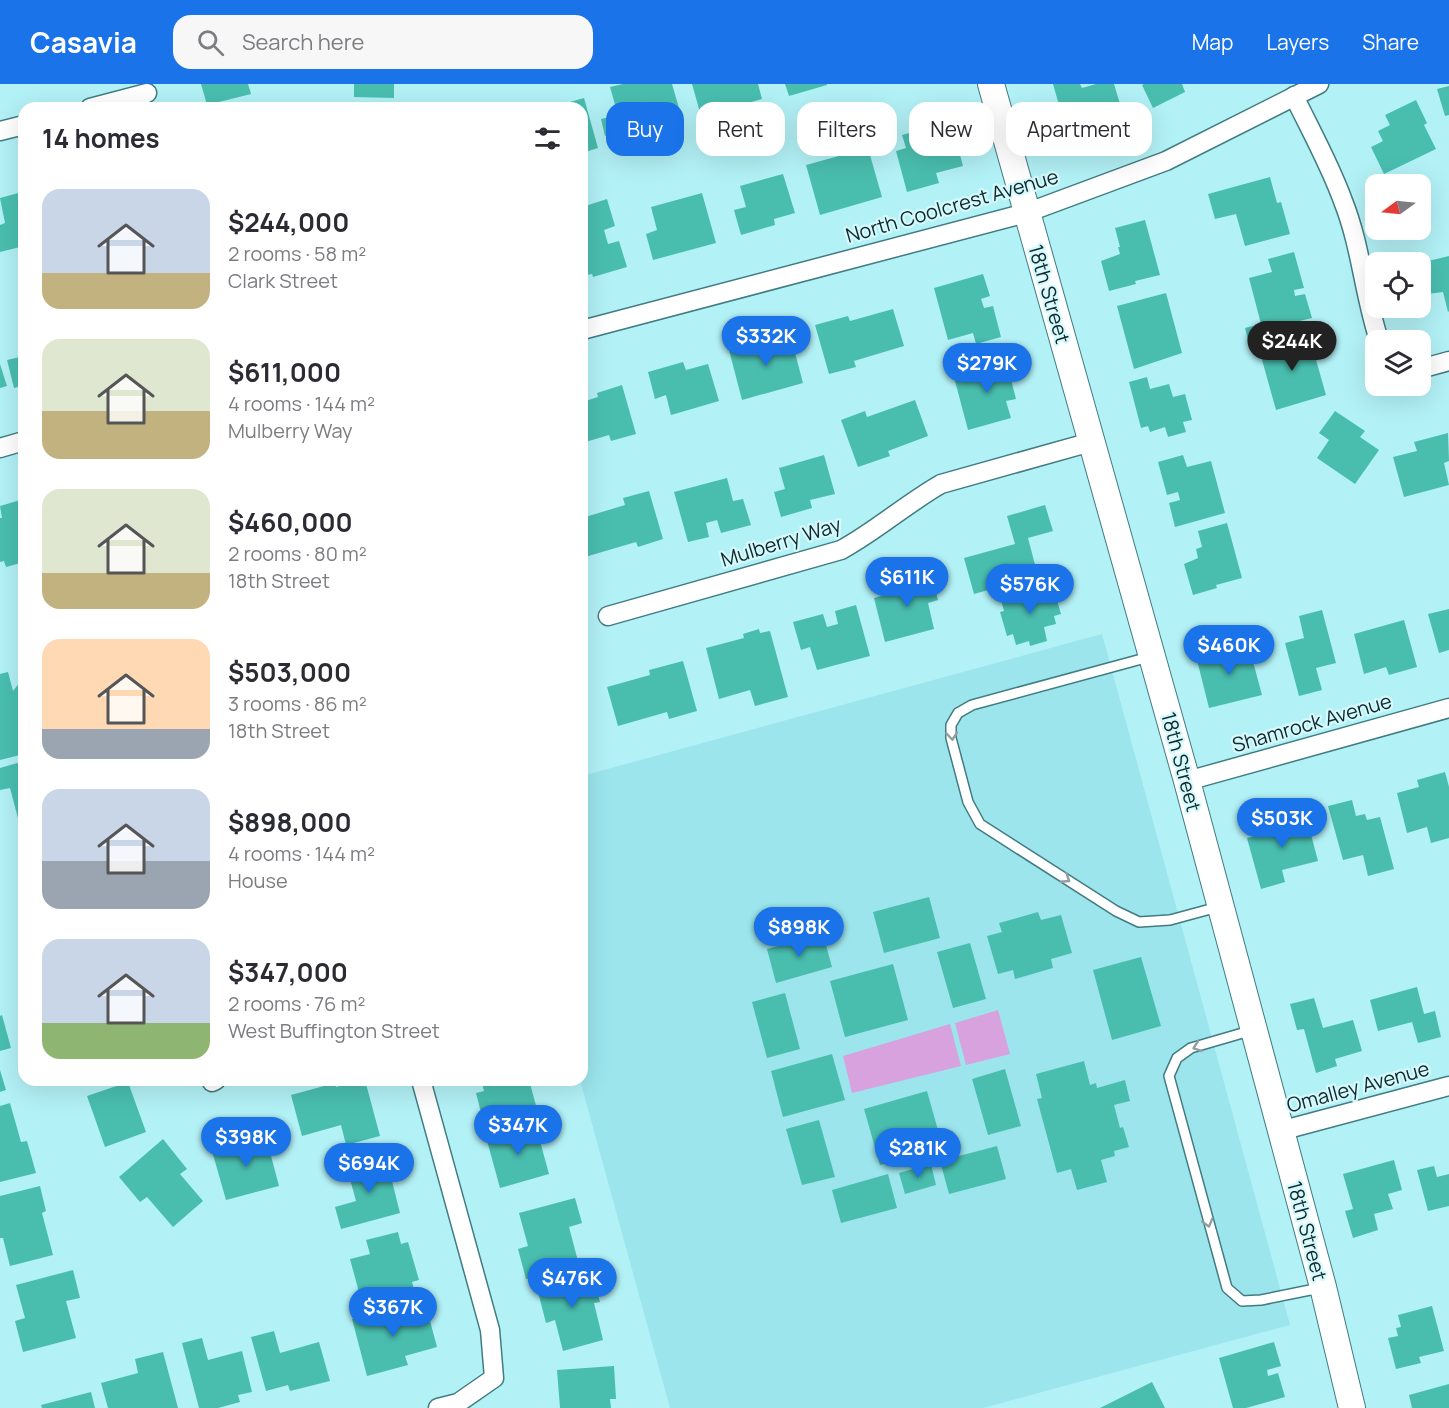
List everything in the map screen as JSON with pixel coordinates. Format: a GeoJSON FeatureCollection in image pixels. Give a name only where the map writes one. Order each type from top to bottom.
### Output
{"type":"FeatureCollection","features":[{"type":"Feature","properties":{"kind":"main road","name":"18th Street"},"geometry":{"type":"LineString","coordinates":[[991,84],[1186,781],[1323,1287],[1352,1408]]}},
{"type":"Feature","properties":{"kind":"street","name":"North Coolcrest Avenue"},"geometry":{"type":"LineString","coordinates":[[588,328],[1026,213],[1166,160],[1319,84]]}},
{"type":"Feature","properties":{"kind":"street"},"geometry":{"type":"LineString","coordinates":[[117,102],[148,95]]}},
{"type":"Feature","properties":{"kind":"street"},"geometry":{"type":"LineString","coordinates":[[1294,96],[1344,202],[1376,330]]}},
{"type":"Feature","properties":{"kind":"street"},"geometry":{"type":"LineString","coordinates":[[0,131],[18,126]]}},
{"type":"Feature","properties":{"kind":"street"},"geometry":{"type":"LineString","coordinates":[[1431,366],[1449,361]]}},
{"type":"Feature","properties":{"kind":"street","name":"Mulberry Way"},"geometry":{"type":"LineString","coordinates":[[608,616],[841,550],[865,537],[918,497],[941,484],[1091,442]]}},
{"type":"Feature","properties":{"kind":"street"},"geometry":{"type":"LineString","coordinates":[[0,448],[18,443]]}},
{"type":"Feature","properties":{"kind":"street","name":"Shamrock Avenue"},"geometry":{"type":"LineString","coordinates":[[1186,781],[1449,708]]}},
{"type":"Feature","properties":{"kind":"street"},"geometry":{"type":"LineString","coordinates":[[423,1086],[490,1330],[494,1378],[459,1403],[438,1408]]}},
{"type":"Feature","properties":{"kind":"street","name":"Omalley Avenue"},"geometry":{"type":"LineString","coordinates":[[1280,1131],[1449,1086]]}},
{"type":"Feature","properties":{"kind":"lane"},"geometry":{"type":"LineString","coordinates":[[1152,657],[972,705],[958,713],[951,725],[951,738],[969,802],[980,824],[1116,911],[1139,922],[1170,920],[1220,907]]}},
{"type":"Feature","properties":{"kind":"lane"},"geometry":{"type":"LineString","coordinates":[[1253,1030],[1191,1048],[1176,1058],[1169,1077],[1179,1115],[1227,1288],[1242,1301],[1261,1300],[1323,1287]]}},
{"type":"Feature","properties":{"kind":"shaded area"},"geometry":{"type":"Polygon","coordinates":[[[1102,634],[1290,1325],[983,1408],[670,1408],[582,1086],[588,1086],[588,774],[1102,634]]]}},
{"type":"Feature","properties":{"kind":"shaded area"},"geometry":{"type":"Polygon","coordinates":[[[998,1010],[1010,1054],[966,1065],[955,1023],[998,1010]]]}},
{"type":"Feature","properties":{"kind":"shaded area"},"geometry":{"type":"Polygon","coordinates":[[[950,1024],[961,1066],[852,1093],[843,1056],[950,1024]]]}},
{"type":"Feature","properties":{"kind":"building"},"geometry":{"type":"Polygon","coordinates":[[[201,84],[248,84],[251,94],[219,102],[206,102],[201,84]]]}},
{"type":"Feature","properties":{"kind":"building"},"geometry":{"type":"Polygon","coordinates":[[[354,84],[394,84],[394,98],[354,97],[354,84]]]}},
{"type":"Feature","properties":{"kind":"building"},"geometry":{"type":"Polygon","coordinates":[[[623,84],[672,84],[677,102],[614,102],[610,87],[623,84]]]}},
{"type":"Feature","properties":{"kind":"building"},"geometry":{"type":"Polygon","coordinates":[[[692,84],[758,84],[762,99],[752,102],[697,102],[692,84]]]}},
{"type":"Feature","properties":{"kind":"building"},"geometry":{"type":"Polygon","coordinates":[[[785,84],[827,84],[827,85],[789,96],[785,84]]]}},
{"type":"Feature","properties":{"kind":"building"},"geometry":{"type":"Polygon","coordinates":[[[1053,84],[1080,84],[1082,88],[1096,84],[1114,84],[1119,102],[1058,102],[1053,84]]]}},
{"type":"Feature","properties":{"kind":"building"},"geometry":{"type":"Polygon","coordinates":[[[1182,84],[1185,92],[1153,108],[1142,85],[1182,84]]]}},
{"type":"Feature","properties":{"kind":"building"},"geometry":{"type":"Polygon","coordinates":[[[1449,86],[1449,115],[1445,116],[1437,89],[1449,86]]]}},
{"type":"Feature","properties":{"kind":"building"},"geometry":{"type":"Polygon","coordinates":[[[584,98],[585,102],[570,102],[584,98]]]}},
{"type":"Feature","properties":{"kind":"building"},"geometry":{"type":"Polygon","coordinates":[[[1416,100],[1427,123],[1424,125],[1436,149],[1384,174],[1371,147],[1383,141],[1378,131],[1390,125],[1385,115],[1416,100]]]}},
{"type":"Feature","properties":{"kind":"building"},"geometry":{"type":"Polygon","coordinates":[[[588,112],[598,148],[588,151],[588,112]]]}},
{"type":"Feature","properties":{"kind":"building"},"geometry":{"type":"Polygon","coordinates":[[[606,118],[605,136],[601,119],[606,118]]]}},
{"type":"Feature","properties":{"kind":"building"},"geometry":{"type":"Polygon","coordinates":[[[909,133],[909,156],[960,156],[963,166],[936,173],[939,183],[907,192],[897,155],[897,151],[906,148],[902,135],[909,133]]]}},
{"type":"Feature","properties":{"kind":"building"},"geometry":{"type":"Polygon","coordinates":[[[839,156],[870,156],[882,197],[820,215],[806,165],[839,156]]]}},
{"type":"Feature","properties":{"kind":"building"},"geometry":{"type":"Polygon","coordinates":[[[783,174],[795,213],[774,219],[775,225],[741,235],[734,210],[746,207],[740,186],[783,174]]]}},
{"type":"Feature","properties":{"kind":"building"},"geometry":{"type":"Polygon","coordinates":[[[1270,177],[1277,203],[1281,202],[1290,234],[1245,246],[1236,214],[1215,219],[1208,194],[1270,177]]]}},
{"type":"Feature","properties":{"kind":"building"},"geometry":{"type":"Polygon","coordinates":[[[18,193],[18,248],[0,252],[0,225],[5,223],[0,198],[18,193]]]}},
{"type":"Feature","properties":{"kind":"building"},"geometry":{"type":"Polygon","coordinates":[[[702,193],[716,243],[653,260],[646,234],[657,230],[651,207],[702,193]]]}},
{"type":"Feature","properties":{"kind":"building"},"geometry":{"type":"Polygon","coordinates":[[[607,199],[615,226],[604,230],[608,244],[619,241],[627,267],[593,277],[592,274],[588,275],[588,205],[607,199]]]}},
{"type":"Feature","properties":{"kind":"building"},"geometry":{"type":"Polygon","coordinates":[[[1145,220],[1160,275],[1109,291],[1101,261],[1120,254],[1115,228],[1145,220]]]}},
{"type":"Feature","properties":{"kind":"building"},"geometry":{"type":"Polygon","coordinates":[[[1294,252],[1304,288],[1294,290],[1295,296],[1305,294],[1312,318],[1270,328],[1273,336],[1249,343],[1245,328],[1261,324],[1249,278],[1272,272],[1268,259],[1294,252]]]}},
{"type":"Feature","properties":{"kind":"building"},"geometry":{"type":"Polygon","coordinates":[[[1449,256],[1448,312],[1443,292],[1431,294],[1431,260],[1449,256]]]}},
{"type":"Feature","properties":{"kind":"building"},"geometry":{"type":"Polygon","coordinates":[[[983,274],[990,296],[981,299],[984,308],[993,306],[1001,337],[976,344],[973,333],[948,340],[934,288],[983,274]]]}},
{"type":"Feature","properties":{"kind":"building"},"geometry":{"type":"Polygon","coordinates":[[[1166,293],[1182,353],[1134,369],[1117,306],[1166,293]]]}},
{"type":"Feature","properties":{"kind":"building"},"geometry":{"type":"Polygon","coordinates":[[[893,309],[904,346],[854,361],[856,367],[829,374],[815,325],[848,316],[850,321],[893,309]]]}},
{"type":"Feature","properties":{"kind":"building"},"geometry":{"type":"Polygon","coordinates":[[[790,334],[803,383],[742,400],[729,350],[790,334]]]}},
{"type":"Feature","properties":{"kind":"building"},"geometry":{"type":"Polygon","coordinates":[[[1309,335],[1326,395],[1276,410],[1259,349],[1309,335]]]}},
{"type":"Feature","properties":{"kind":"building"},"geometry":{"type":"Polygon","coordinates":[[[1005,356],[1016,399],[1006,401],[1011,418],[968,430],[955,381],[982,373],[980,362],[1005,356]]]}},
{"type":"Feature","properties":{"kind":"building"},"geometry":{"type":"Polygon","coordinates":[[[18,357],[18,387],[14,388],[7,360],[18,357]]]}},
{"type":"Feature","properties":{"kind":"building"},"geometry":{"type":"Polygon","coordinates":[[[683,362],[686,370],[708,364],[719,401],[671,415],[666,395],[655,399],[648,372],[683,362]]]}},
{"type":"Feature","properties":{"kind":"building"},"geometry":{"type":"Polygon","coordinates":[[[0,364],[7,386],[0,388],[0,364]]]}},
{"type":"Feature","properties":{"kind":"building"},"geometry":{"type":"Polygon","coordinates":[[[1147,377],[1150,389],[1169,384],[1173,397],[1185,394],[1192,420],[1183,422],[1186,432],[1168,437],[1165,427],[1150,432],[1148,426],[1141,428],[1129,382],[1147,377]]]}},
{"type":"Feature","properties":{"kind":"building"},"geometry":{"type":"Polygon","coordinates":[[[622,385],[636,434],[611,441],[609,435],[588,441],[588,400],[598,397],[597,393],[622,385]]]}},
{"type":"Feature","properties":{"kind":"building"},"geometry":{"type":"Polygon","coordinates":[[[915,400],[928,436],[888,451],[890,456],[858,467],[841,420],[865,411],[867,417],[915,400]]]}},
{"type":"Feature","properties":{"kind":"building"},"geometry":{"type":"Polygon","coordinates":[[[1335,411],[1365,431],[1360,437],[1379,450],[1355,484],[1317,458],[1329,440],[1319,433],[1335,411]]]}},
{"type":"Feature","properties":{"kind":"building"},"geometry":{"type":"Polygon","coordinates":[[[1448,433],[1449,461],[1444,463],[1449,485],[1404,497],[1393,457],[1417,451],[1414,442],[1448,433]]]}},
{"type":"Feature","properties":{"kind":"building"},"geometry":{"type":"Polygon","coordinates":[[[824,455],[835,494],[810,500],[812,508],[781,517],[774,492],[785,489],[779,468],[824,455]]]}},
{"type":"Feature","properties":{"kind":"building"},"geometry":{"type":"Polygon","coordinates":[[[1183,455],[1187,467],[1211,461],[1225,513],[1175,527],[1169,503],[1180,500],[1178,492],[1167,495],[1158,462],[1183,455]]]}},
{"type":"Feature","properties":{"kind":"building"},"geometry":{"type":"Polygon","coordinates":[[[727,478],[733,501],[743,499],[751,525],[721,533],[717,520],[706,523],[709,537],[688,542],[674,492],[727,478]]]}},
{"type":"Feature","properties":{"kind":"building"},"geometry":{"type":"Polygon","coordinates":[[[649,491],[663,539],[638,547],[636,542],[588,556],[588,516],[625,505],[623,498],[649,491]]]}},
{"type":"Feature","properties":{"kind":"building"},"geometry":{"type":"Polygon","coordinates":[[[18,501],[18,564],[6,567],[4,561],[0,562],[0,518],[2,518],[0,506],[18,501]]]}},
{"type":"Feature","properties":{"kind":"building"},"geometry":{"type":"Polygon","coordinates":[[[1045,505],[1053,531],[1028,538],[1038,576],[974,594],[964,558],[1015,544],[1007,516],[1045,505]]]}},
{"type":"Feature","properties":{"kind":"building"},"geometry":{"type":"Polygon","coordinates":[[[1227,523],[1242,578],[1216,585],[1217,588],[1193,595],[1184,564],[1198,558],[1196,549],[1202,547],[1198,531],[1227,523]]]}},
{"type":"Feature","properties":{"kind":"building"},"geometry":{"type":"Polygon","coordinates":[[[931,573],[938,600],[928,603],[934,629],[885,642],[874,598],[884,595],[883,591],[899,587],[898,582],[931,573]]]}},
{"type":"Feature","properties":{"kind":"building"},"geometry":{"type":"Polygon","coordinates":[[[1053,586],[1061,614],[1054,616],[1056,624],[1044,627],[1047,641],[1030,646],[1029,641],[1016,645],[1013,634],[1007,636],[1000,612],[1004,611],[1001,600],[1053,586]]]}},
{"type":"Feature","properties":{"kind":"building"},"geometry":{"type":"Polygon","coordinates":[[[856,605],[870,656],[817,670],[810,647],[801,650],[793,622],[823,614],[827,627],[838,624],[835,611],[856,605]]]}},
{"type":"Feature","properties":{"kind":"building"},"geometry":{"type":"Polygon","coordinates":[[[1449,609],[1449,650],[1439,653],[1428,614],[1449,609]]]}},
{"type":"Feature","properties":{"kind":"building"},"geometry":{"type":"Polygon","coordinates":[[[1322,610],[1336,663],[1316,668],[1322,690],[1299,696],[1285,643],[1304,638],[1299,616],[1322,610]]]}},
{"type":"Feature","properties":{"kind":"building"},"geometry":{"type":"Polygon","coordinates":[[[1404,620],[1417,667],[1389,675],[1386,667],[1364,674],[1354,634],[1404,620]]]}},
{"type":"Feature","properties":{"kind":"building"},"geometry":{"type":"Polygon","coordinates":[[[759,629],[760,633],[770,631],[788,697],[755,706],[750,690],[719,699],[706,648],[744,638],[743,634],[759,629]]]}},
{"type":"Feature","properties":{"kind":"building"},"geometry":{"type":"Polygon","coordinates":[[[1248,643],[1262,695],[1209,708],[1196,656],[1248,643]]]}},
{"type":"Feature","properties":{"kind":"building"},"geometry":{"type":"Polygon","coordinates":[[[683,661],[697,711],[669,719],[667,712],[618,726],[607,687],[650,675],[649,670],[683,661]]]}},
{"type":"Feature","properties":{"kind":"building"},"geometry":{"type":"Polygon","coordinates":[[[8,672],[13,691],[18,685],[18,756],[0,760],[0,674],[8,672]]]}},
{"type":"Feature","properties":{"kind":"building"},"geometry":{"type":"Polygon","coordinates":[[[18,763],[18,818],[10,788],[0,790],[0,768],[18,763]]]}},
{"type":"Feature","properties":{"kind":"building"},"geometry":{"type":"Polygon","coordinates":[[[1445,772],[1449,787],[1449,838],[1431,843],[1427,827],[1407,833],[1397,793],[1419,787],[1417,780],[1445,772]]]}},
{"type":"Feature","properties":{"kind":"building"},"geometry":{"type":"Polygon","coordinates":[[[1352,800],[1356,816],[1365,814],[1367,820],[1380,817],[1394,869],[1368,876],[1363,855],[1343,860],[1328,806],[1352,800]]]}},
{"type":"Feature","properties":{"kind":"building"},"geometry":{"type":"Polygon","coordinates":[[[1305,812],[1318,861],[1282,870],[1285,882],[1261,889],[1247,838],[1271,832],[1269,822],[1305,812]]]}},
{"type":"Feature","properties":{"kind":"building"},"geometry":{"type":"Polygon","coordinates":[[[929,897],[940,938],[884,953],[873,912],[929,897]]]}},
{"type":"Feature","properties":{"kind":"building"},"geometry":{"type":"Polygon","coordinates":[[[1038,912],[1041,920],[1061,915],[1072,953],[1051,959],[1053,968],[1015,979],[1013,970],[998,974],[987,936],[1002,932],[999,923],[1038,912]]]}},
{"type":"Feature","properties":{"kind":"building"},"geometry":{"type":"Polygon","coordinates":[[[823,934],[832,967],[776,983],[767,949],[823,934]]]}},
{"type":"Feature","properties":{"kind":"building"},"geometry":{"type":"Polygon","coordinates":[[[970,943],[986,999],[953,1008],[937,952],[970,943]]]}},
{"type":"Feature","properties":{"kind":"building"},"geometry":{"type":"Polygon","coordinates":[[[1141,957],[1161,1026],[1112,1040],[1093,970],[1141,957]]]}},
{"type":"Feature","properties":{"kind":"building"},"geometry":{"type":"Polygon","coordinates":[[[893,964],[908,1020],[845,1037],[830,981],[893,964]]]}},
{"type":"Feature","properties":{"kind":"building"},"geometry":{"type":"Polygon","coordinates":[[[1417,987],[1424,1014],[1435,1011],[1441,1037],[1418,1043],[1412,1022],[1378,1031],[1370,1000],[1417,987]]]}},
{"type":"Feature","properties":{"kind":"building"},"geometry":{"type":"Polygon","coordinates":[[[785,993],[800,1049],[767,1058],[752,1002],[785,993]]]}},
{"type":"Feature","properties":{"kind":"building"},"geometry":{"type":"Polygon","coordinates":[[[1314,998],[1323,1028],[1353,1020],[1362,1051],[1335,1059],[1337,1066],[1316,1073],[1304,1029],[1297,1030],[1290,1004],[1314,998]]]}},
{"type":"Feature","properties":{"kind":"building"},"geometry":{"type":"Polygon","coordinates":[[[2,1015],[11,1048],[0,1051],[0,1016],[2,1015]]]}},
{"type":"Feature","properties":{"kind":"building"},"geometry":{"type":"Polygon","coordinates":[[[832,1054],[845,1100],[783,1117],[771,1071],[832,1054]]]}},
{"type":"Feature","properties":{"kind":"building"},"geometry":{"type":"Polygon","coordinates":[[[1084,1061],[1090,1085],[1096,1083],[1097,1088],[1125,1080],[1130,1101],[1114,1105],[1120,1128],[1123,1127],[1129,1147],[1114,1151],[1115,1156],[1101,1160],[1107,1182],[1077,1190],[1071,1169],[1057,1173],[1037,1099],[1042,1098],[1036,1074],[1084,1061]]]}},
{"type":"Feature","properties":{"kind":"building"},"geometry":{"type":"Polygon","coordinates":[[[1005,1069],[1021,1126],[988,1135],[972,1079],[1005,1069]]]}},
{"type":"Feature","properties":{"kind":"building"},"geometry":{"type":"Polygon","coordinates":[[[0,1070],[6,1090],[0,1092],[0,1070]]]}},
{"type":"Feature","properties":{"kind":"building"},"geometry":{"type":"Polygon","coordinates":[[[116,1086],[129,1086],[146,1132],[105,1147],[87,1096],[116,1086]]]}},
{"type":"Feature","properties":{"kind":"building"},"geometry":{"type":"Polygon","coordinates":[[[324,1086],[367,1086],[380,1136],[346,1145],[341,1125],[302,1136],[291,1095],[324,1086]]]}},
{"type":"Feature","properties":{"kind":"building"},"geometry":{"type":"Polygon","coordinates":[[[483,1086],[531,1086],[537,1109],[484,1124],[476,1093],[484,1091],[483,1086]]]}},
{"type":"Feature","properties":{"kind":"building"},"geometry":{"type":"Polygon","coordinates":[[[927,1091],[943,1148],[880,1165],[864,1109],[927,1091]]]}},
{"type":"Feature","properties":{"kind":"building"},"geometry":{"type":"Polygon","coordinates":[[[10,1103],[21,1142],[27,1141],[36,1173],[0,1182],[0,1106],[10,1103]]]}},
{"type":"Feature","properties":{"kind":"building"},"geometry":{"type":"Polygon","coordinates":[[[819,1120],[835,1177],[802,1185],[786,1129],[819,1120]]]}},
{"type":"Feature","properties":{"kind":"building"},"geometry":{"type":"Polygon","coordinates":[[[535,1123],[549,1174],[500,1188],[486,1137],[535,1123]]]}},
{"type":"Feature","properties":{"kind":"building"},"geometry":{"type":"Polygon","coordinates":[[[266,1137],[279,1186],[226,1200],[212,1151],[266,1137]]]}},
{"type":"Feature","properties":{"kind":"building"},"geometry":{"type":"Polygon","coordinates":[[[163,1139],[187,1169],[180,1174],[203,1201],[173,1227],[147,1197],[140,1202],[119,1177],[163,1139]]]}},
{"type":"Feature","properties":{"kind":"building"},"geometry":{"type":"Polygon","coordinates":[[[997,1146],[1006,1179],[949,1194],[940,1161],[997,1146]]]}},
{"type":"Feature","properties":{"kind":"building"},"geometry":{"type":"Polygon","coordinates":[[[379,1155],[383,1170],[389,1169],[400,1213],[341,1229],[335,1207],[356,1201],[346,1164],[379,1155]]]}},
{"type":"Feature","properties":{"kind":"building"},"geometry":{"type":"Polygon","coordinates":[[[1394,1160],[1402,1190],[1388,1194],[1393,1209],[1374,1214],[1378,1230],[1353,1238],[1345,1211],[1353,1209],[1343,1174],[1394,1160]]]}},
{"type":"Feature","properties":{"kind":"building"},"geometry":{"type":"Polygon","coordinates":[[[931,1164],[936,1185],[905,1194],[899,1173],[931,1164]]]}},
{"type":"Feature","properties":{"kind":"building"},"geometry":{"type":"Polygon","coordinates":[[[1434,1166],[1437,1177],[1449,1174],[1449,1206],[1428,1211],[1417,1170],[1434,1166]]]}},
{"type":"Feature","properties":{"kind":"building"},"geometry":{"type":"Polygon","coordinates":[[[888,1174],[897,1208],[841,1223],[832,1190],[888,1174]]]}},
{"type":"Feature","properties":{"kind":"building"},"geometry":{"type":"Polygon","coordinates":[[[40,1186],[46,1211],[42,1213],[53,1255],[10,1266],[3,1238],[0,1238],[0,1196],[40,1186]]]}},
{"type":"Feature","properties":{"kind":"building"},"geometry":{"type":"Polygon","coordinates":[[[575,1198],[582,1223],[569,1227],[579,1265],[526,1279],[518,1249],[528,1246],[519,1213],[575,1198]]]}},
{"type":"Feature","properties":{"kind":"building"},"geometry":{"type":"Polygon","coordinates":[[[398,1232],[401,1244],[408,1242],[419,1280],[412,1282],[415,1293],[363,1307],[350,1259],[370,1254],[366,1240],[398,1232]]]}},
{"type":"Feature","properties":{"kind":"building"},"geometry":{"type":"Polygon","coordinates":[[[73,1270],[80,1298],[66,1301],[76,1338],[23,1352],[15,1321],[25,1318],[16,1285],[73,1270]]]}},
{"type":"Feature","properties":{"kind":"building"},"geometry":{"type":"Polygon","coordinates":[[[591,1270],[600,1302],[594,1303],[603,1340],[563,1351],[555,1320],[546,1323],[536,1284],[591,1270]]]}},
{"type":"Feature","properties":{"kind":"building"},"geometry":{"type":"Polygon","coordinates":[[[425,1302],[437,1347],[405,1356],[408,1365],[367,1376],[352,1319],[384,1310],[386,1316],[425,1302]]]}},
{"type":"Feature","properties":{"kind":"building"},"geometry":{"type":"Polygon","coordinates":[[[1432,1306],[1444,1351],[1419,1357],[1421,1363],[1396,1369],[1388,1338],[1398,1336],[1396,1328],[1401,1327],[1398,1315],[1432,1306]]]}},
{"type":"Feature","properties":{"kind":"building"},"geometry":{"type":"Polygon","coordinates":[[[274,1331],[280,1353],[319,1342],[330,1381],[290,1391],[288,1385],[266,1391],[251,1337],[274,1331]]]}},
{"type":"Feature","properties":{"kind":"building"},"geometry":{"type":"Polygon","coordinates":[[[202,1338],[208,1360],[242,1351],[252,1392],[238,1395],[240,1402],[218,1408],[199,1408],[182,1343],[202,1338]]]}},
{"type":"Feature","properties":{"kind":"building"},"geometry":{"type":"Polygon","coordinates":[[[1274,1342],[1281,1366],[1267,1370],[1268,1376],[1278,1373],[1285,1397],[1246,1408],[1233,1408],[1219,1358],[1274,1342]]]}},
{"type":"Feature","properties":{"kind":"building"},"geometry":{"type":"Polygon","coordinates":[[[163,1352],[178,1408],[108,1408],[101,1383],[138,1373],[135,1359],[163,1352]]]}},
{"type":"Feature","properties":{"kind":"building"},"geometry":{"type":"Polygon","coordinates":[[[614,1366],[616,1399],[610,1399],[611,1408],[560,1408],[557,1370],[614,1366]]]}},
{"type":"Feature","properties":{"kind":"building"},"geometry":{"type":"Polygon","coordinates":[[[1152,1382],[1165,1408],[1100,1408],[1152,1382]]]}},
{"type":"Feature","properties":{"kind":"building"},"geometry":{"type":"Polygon","coordinates":[[[1449,1384],[1449,1408],[1412,1408],[1409,1395],[1449,1384]]]}},
{"type":"Feature","properties":{"kind":"building"},"geometry":{"type":"Polygon","coordinates":[[[91,1392],[95,1408],[42,1408],[41,1405],[91,1392]]]}}]}
